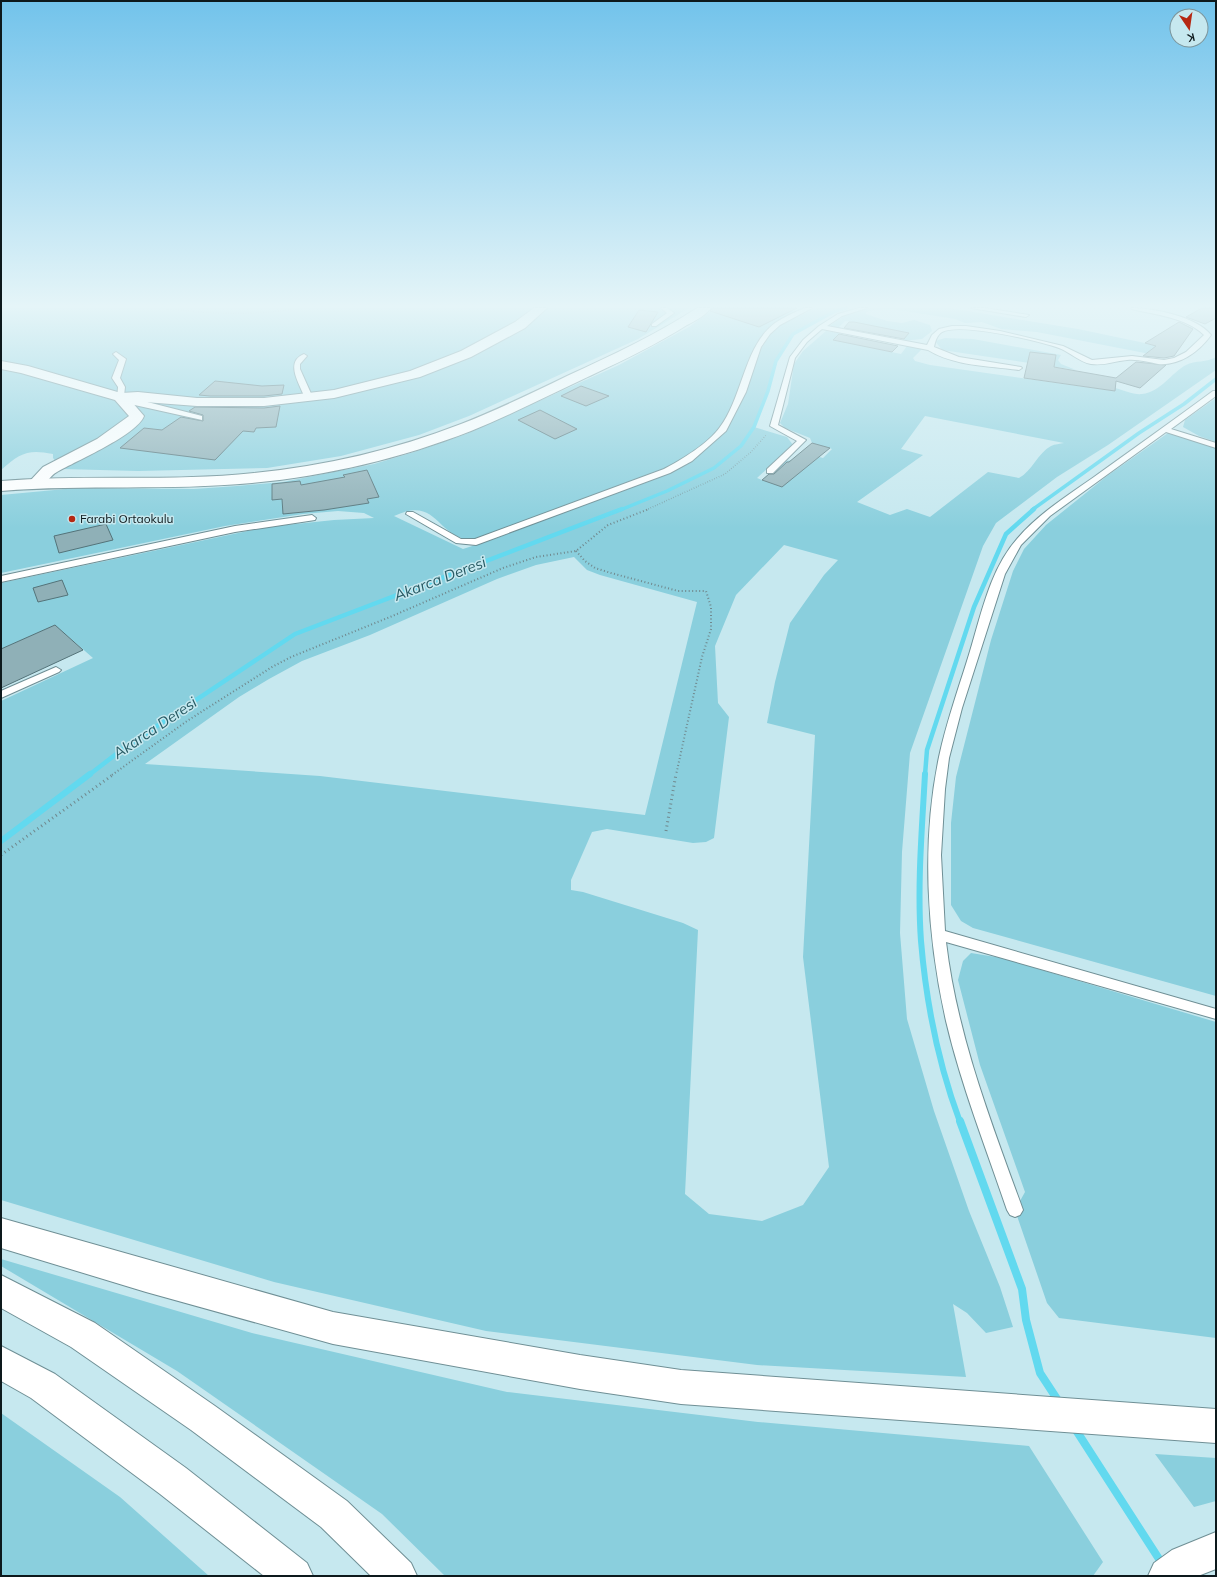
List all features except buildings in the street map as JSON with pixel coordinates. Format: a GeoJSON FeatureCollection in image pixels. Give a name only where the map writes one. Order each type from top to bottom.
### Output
{"type":"FeatureCollection","features":[{"type":"Feature","properties":{"kind":"main road"},"geometry":{"type":"LineString","coordinates":[[67,382],[120,397],[224,402],[264,402],[309,398],[386,382]]}},
{"type":"Feature","properties":{"kind":"main road"},"geometry":{"type":"LineString","coordinates":[[1,482],[242,474],[287,469],[335,461],[386,448],[436,432],[551,382]]}},
{"type":"Feature","properties":{"kind":"main road"},"geometry":{"type":"LineString","coordinates":[[1,486],[38,480],[188,481],[253,478],[312,470],[376,456],[429,440],[494,416],[566,382]]}},
{"type":"Feature","properties":{"kind":"main road"},"geometry":{"type":"LineString","coordinates":[[38,480],[61,463],[102,442],[135,421],[137,416],[120,397]]}},
{"type":"Feature","properties":{"kind":"main road"},"geometry":{"type":"LineString","coordinates":[[1,1233],[146,1276],[333,1328],[457,1351],[681,1387],[1208,1425]]}},
{"type":"Feature","properties":{"kind":"main road"},"geometry":{"type":"LineString","coordinates":[[1,1292],[83,1335],[203,1418],[334,1514],[398,1576]]}},
{"type":"Feature","properties":{"kind":"main road"},"geometry":{"type":"LineString","coordinates":[[1,1363],[43,1386],[173,1481],[294,1576]]}},
{"type":"Feature","properties":{"kind":"main road"},"geometry":{"type":"LineString","coordinates":[[1167,1576],[1184,1563],[1216,1550]]}},
{"type":"Feature","properties":{"kind":"lane"},"geometry":{"type":"LineString","coordinates":[[119,382],[121,384],[122,392],[120,397],[132,402],[199,418]]}},
{"type":"Feature","properties":{"kind":"lane"},"geometry":{"type":"LineString","coordinates":[[302,382],[309,398]]}},
{"type":"Feature","properties":{"kind":"lane"},"geometry":{"type":"LineString","coordinates":[[410,514],[459,541],[476,542],[667,471],[689,459],[723,429],[746,382]]}},
{"type":"Feature","properties":{"kind":"lane"},"geometry":{"type":"LineString","coordinates":[[770,471],[802,440],[774,426],[786,382]]}},
{"type":"Feature","properties":{"kind":"lane"},"geometry":{"type":"LineString","coordinates":[[1015,1210],[973,1088],[953,1020],[942,958],[935,833],[945,757],[991,600],[1014,549],[1026,533],[1047,514],[1098,476],[1216,393]]}},
{"type":"Feature","properties":{"kind":"lane"},"geometry":{"type":"LineString","coordinates":[[1165,429],[1216,446]]}},
{"type":"Feature","properties":{"kind":"lane"},"geometry":{"type":"LineString","coordinates":[[1,579],[235,529],[312,518]]}},
{"type":"Feature","properties":{"kind":"lane"},"geometry":{"type":"LineString","coordinates":[[1,695],[56,670]]}},
{"type":"Feature","properties":{"kind":"lane"},"geometry":{"type":"LineString","coordinates":[[940,935],[1216,1014]]}},
{"type":"Feature","properties":{"kind":"path"},"geometry":{"type":"LineString","coordinates":[[1,855],[187,721],[272,667],[291,657],[390,618],[503,568],[536,557],[576,551],[608,525],[671,500],[725,474],[751,452],[774,426]]}},
{"type":"Feature","properties":{"kind":"path"},"geometry":{"type":"LineString","coordinates":[[576,551],[594,568],[678,591],[706,591],[711,608],[711,629],[702,657],[681,749],[666,831]]}},
{"type":"Feature","properties":{"kind":"shaded area"},"geometry":{"type":"Polygon","coordinates":[[[1,382],[545,382],[469,416],[419,435],[341,456],[267,468],[138,471],[62,469],[53,458],[53,454],[31,452],[19,456],[1,470],[1,382]]]}},
{"type":"Feature","properties":{"kind":"shaded area"},"geometry":{"type":"Polygon","coordinates":[[[582,382],[742,382],[731,412],[718,430],[701,446],[682,460],[662,471],[472,540],[460,537],[450,532],[436,519],[420,510],[408,511],[394,516],[463,549],[497,538],[667,473],[726,429],[746,392],[750,382],[771,382],[754,427],[787,437],[793,445],[757,478],[762,480],[786,461],[792,460],[802,452],[823,458],[832,449],[812,443],[810,438],[785,428],[780,423],[788,404],[791,382],[1047,382],[1114,391],[1115,388],[1142,394],[1155,390],[1165,382],[1199,382],[1108,445],[1057,477],[996,523],[983,546],[910,753],[902,852],[900,933],[907,1019],[934,1111],[969,1211],[1000,1287],[1013,1327],[986,1333],[967,1313],[953,1304],[966,1377],[757,1365],[486,1331],[274,1282],[1,1200],[1,701],[93,658],[55,625],[1,649],[1,583],[267,527],[334,520],[374,518],[364,513],[338,511],[303,514],[225,526],[1,573],[1,495],[76,488],[194,489],[283,482],[374,464],[466,434],[582,382]],[[925,416],[901,449],[923,455],[857,502],[890,515],[907,509],[930,517],[988,472],[1019,478],[1028,471],[1046,449],[1053,445],[1064,443],[925,416]],[[784,545],[736,595],[715,646],[718,703],[729,717],[714,838],[706,842],[693,843],[607,829],[592,832],[571,880],[571,890],[583,892],[683,923],[698,930],[685,1194],[709,1214],[762,1221],[803,1205],[829,1167],[803,957],[815,735],[767,723],[775,682],[790,623],[824,575],[838,560],[784,545]],[[574,557],[536,565],[497,579],[370,635],[302,661],[239,697],[145,764],[320,776],[645,815],[697,602],[600,575],[587,570],[574,557]]]}},
{"type":"Feature","properties":{"kind":"shaded area"},"geometry":{"type":"Polygon","coordinates":[[[1216,398],[1216,442],[1199,436],[1183,427],[1185,420],[1216,398]]]}},
{"type":"Feature","properties":{"kind":"shaded area"},"geometry":{"type":"Polygon","coordinates":[[[1168,433],[1216,446],[1216,996],[973,928],[961,921],[951,905],[951,823],[956,777],[991,640],[1013,571],[1024,549],[1046,525],[1107,476],[1168,433]]]}},
{"type":"Feature","properties":{"kind":"shaded area"},"geometry":{"type":"Polygon","coordinates":[[[971,953],[1002,958],[1216,1022],[1216,1338],[1059,1318],[1047,1303],[1015,1210],[1025,1192],[980,1065],[958,980],[963,961],[971,953]]]}},
{"type":"Feature","properties":{"kind":"shaded area"},"geometry":{"type":"Polygon","coordinates":[[[1,1259],[252,1333],[507,1392],[758,1422],[1029,1446],[1103,1562],[1093,1576],[445,1576],[382,1514],[177,1371],[1,1266],[1,1259]]]}},
{"type":"Feature","properties":{"kind":"shaded area"},"geometry":{"type":"Polygon","coordinates":[[[1,1413],[120,1497],[209,1576],[1,1576],[1,1413]]]}},
{"type":"Feature","properties":{"kind":"shaded area"},"geometry":{"type":"Polygon","coordinates":[[[1155,1454],[1216,1458],[1216,1501],[1194,1507],[1155,1454]]]}},
{"type":"Feature","properties":{"kind":"waterway","name":"Akarca Deresi"},"geometry":{"type":"LineString","coordinates":[[620,510],[667,491],[714,468],[741,446],[754,427],[771,382]]}},
{"type":"Feature","properties":{"kind":"waterway"},"geometry":{"type":"LineString","coordinates":[[1032,510],[1139,433],[1184,404],[1213,382]]}},
{"type":"Feature","properties":{"kind":"waterway","name":"Akarca Deresi"},"geometry":{"type":"LineString","coordinates":[[89,775],[124,748],[295,634],[622,509]]}},
{"type":"Feature","properties":{"kind":"waterway"},"geometry":{"type":"LineString","coordinates":[[925,775],[927,750],[974,607],[1006,534],[1034,509]]}},
{"type":"Feature","properties":{"kind":"waterway","name":"Akarca Deresi"},"geometry":{"type":"LineString","coordinates":[[1,841],[90,774]]}},
{"type":"Feature","properties":{"kind":"waterway"},"geometry":{"type":"LineString","coordinates":[[925,774],[920,857],[920,920],[923,964],[934,1033],[952,1101],[960,1122]]}},
{"type":"Feature","properties":{"kind":"waterway"},"geometry":{"type":"LineString","coordinates":[[960,1121],[1022,1289],[1026,1320],[1040,1373],[1059,1402]]}},
{"type":"Feature","properties":{"kind":"waterway"},"geometry":{"type":"LineString","coordinates":[[1074,1427],[1170,1576]]}},
{"type":"Feature","properties":{"kind":"place","name":"Farabi Ortaokulu"},"geometry":{"type":"Point","coordinates":[72,519]}}]}
